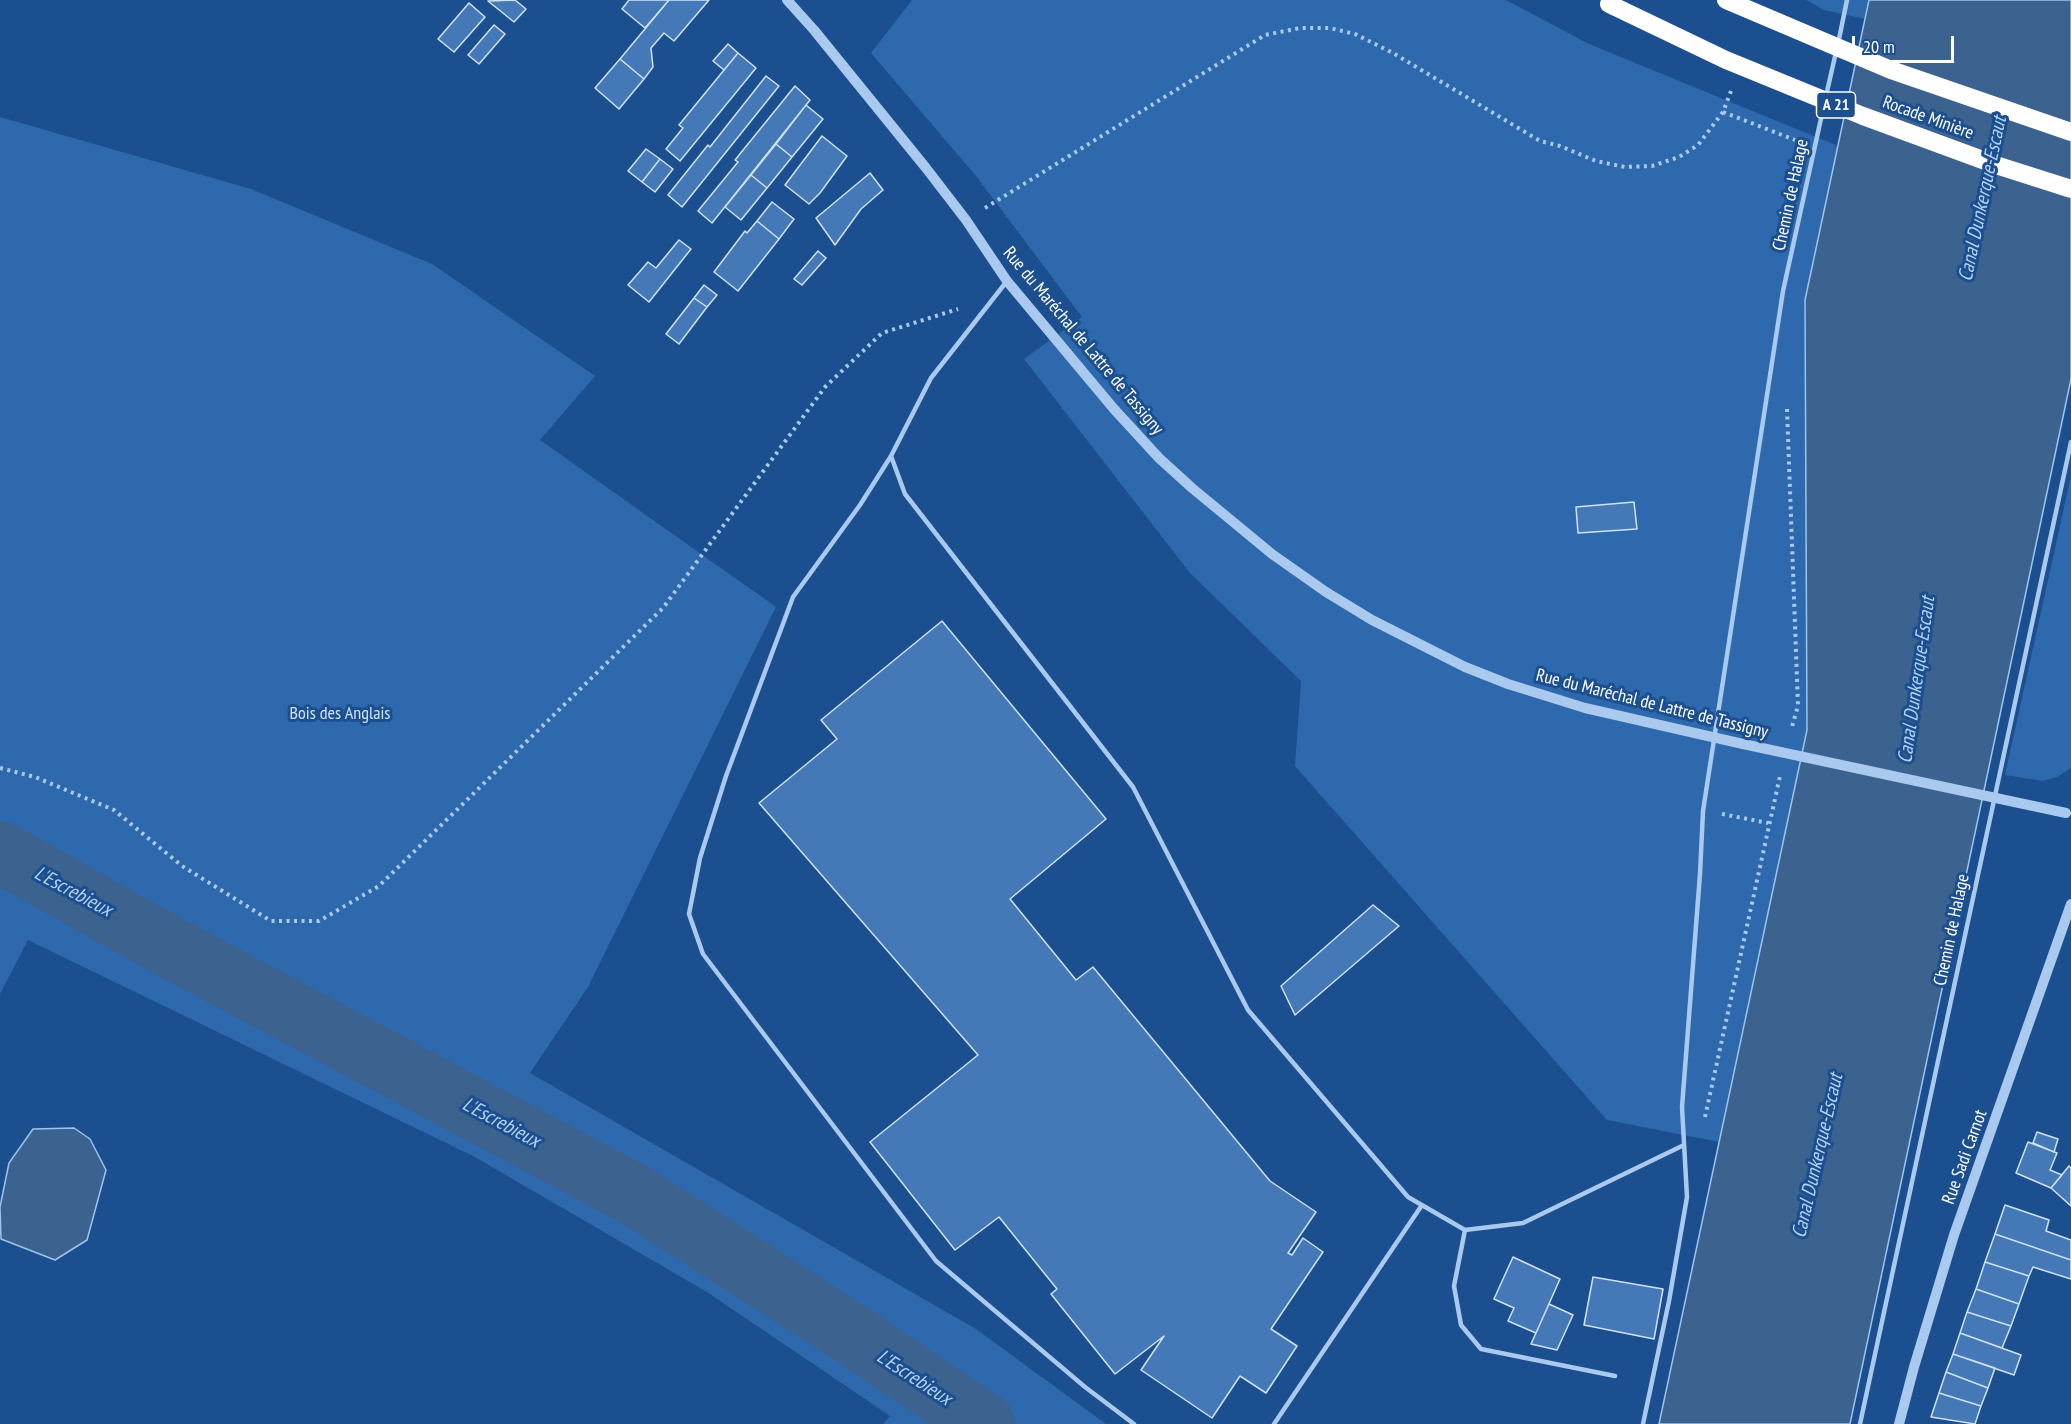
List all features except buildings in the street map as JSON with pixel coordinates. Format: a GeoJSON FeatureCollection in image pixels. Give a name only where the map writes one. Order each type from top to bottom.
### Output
{"type":"FeatureCollection","features":[{"type":"Feature","properties":{"kind":"highway","name":"Rocade Minière"},"geometry":{"type":"LineString","coordinates":[[1726,0],[1891,70],[2071,132]]}},
{"type":"Feature","properties":{"kind":"highway","name":"Rocade Minière"},"geometry":{"type":"LineString","coordinates":[[1609,4],[1726,60],[1863,116],[1999,166],[2071,189]]}},
{"type":"Feature","properties":{"kind":"street","name":"Rue du Maréchal de Lattre de Tassigny"},"geometry":{"type":"LineString","coordinates":[[787,0],[837,57],[966,220],[1007,280],[1113,409],[1159,458],[1272,554],[1326,592],[1420,645],[1508,684],[1585,708],[2068,814]]}},
{"type":"Feature","properties":{"kind":"street","name":"Rue Sadi Carnot"},"geometry":{"type":"LineString","coordinates":[[1899,1424],[1954,1235],[2071,904]]}},
{"type":"Feature","properties":{"kind":"lane","name":"Chemin de Halage"},"geometry":{"type":"LineString","coordinates":[[1643,1424],[1669,1301],[1687,1197],[1682,1107],[1703,811],[1783,291],[1847,0]]}},
{"type":"Feature","properties":{"kind":"lane"},"geometry":{"type":"LineString","coordinates":[[1007,280],[931,378],[891,456],[860,505],[793,597],[726,776],[700,858],[689,914],[703,954],[936,1261],[1085,1387],[1134,1424]]}},
{"type":"Feature","properties":{"kind":"lane","name":"Chemin de Halage"},"geometry":{"type":"LineString","coordinates":[[1860,1424],[2071,442]]}},
{"type":"Feature","properties":{"kind":"lane"},"geometry":{"type":"LineString","coordinates":[[891,456],[904,494],[1133,787],[1248,1010],[1408,1197],[1466,1230],[1522,1223],[1684,1145]]}},
{"type":"Feature","properties":{"kind":"lane"},"geometry":{"type":"LineString","coordinates":[[1274,1424],[1422,1205]]}},
{"type":"Feature","properties":{"kind":"lane"},"geometry":{"type":"LineString","coordinates":[[1466,1230],[1454,1286],[1461,1325],[1481,1349],[1615,1376]]}},
{"type":"Feature","properties":{"kind":"path"},"geometry":{"type":"LineString","coordinates":[[966,220],[1265,34],[1300,28],[1330,28],[1355,34],[1394,53],[1540,141],[1560,146],[1596,161],[1625,167],[1653,166],[1679,157],[1698,145],[1724,112],[1815,148]]}},
{"type":"Feature","properties":{"kind":"path"},"geometry":{"type":"LineString","coordinates":[[0,768],[34,777],[114,810],[182,866],[271,921],[320,921],[379,886],[663,608],[825,387],[882,333],[958,309],[968,303]]}},
{"type":"Feature","properties":{"kind":"path"},"geometry":{"type":"LineString","coordinates":[[1703,811],[1768,823]]}},
{"type":"Feature","properties":{"kind":"green space"},"geometry":{"type":"Polygon","coordinates":[[[912,0],[1506,0],[1589,44],[1838,146],[1805,300],[1807,730],[1719,1142],[1607,1120],[1295,766],[1301,681],[1190,573],[1024,359],[1082,317],[976,176],[871,53],[912,0]]]}},
{"type":"Feature","properties":{"kind":"green space"},"geometry":{"type":"Polygon","coordinates":[[[1806,0],[1869,0],[1865,19],[1824,10],[1806,0]]]}},
{"type":"Feature","properties":{"kind":"green space","name":"Bois des Anglais"},"geometry":{"type":"Polygon","coordinates":[[[0,117],[251,189],[432,264],[595,376],[540,440],[776,607],[588,987],[530,1073],[976,1329],[1106,1424],[883,1424],[890,1416],[707,1292],[473,1156],[28,940],[0,994],[0,117]]]}},
{"type":"Feature","properties":{"kind":"green space"},"geometry":{"type":"Polygon","coordinates":[[[2071,476],[2071,768],[2057,777],[2043,781],[2005,775],[2071,476]]]}},
{"type":"Feature","properties":{"kind":"water","name":"Canal Dunkerque-Escaut"},"geometry":{"type":"Polygon","coordinates":[[[1869,0],[2071,0],[2071,379],[1850,1424],[1659,1424],[1807,730],[1805,300],[1869,0]]]}},
{"type":"Feature","properties":{"kind":"water"},"geometry":{"type":"Polygon","coordinates":[[[74,1128],[90,1139],[106,1170],[87,1240],[55,1260],[1,1239],[0,1207],[9,1163],[33,1129],[74,1128]]]}},
{"type":"Feature","properties":{"kind":"waterway","name":"L'Escrebieux"},"geometry":{"type":"LineString","coordinates":[[0,852],[166,945],[633,1194],[853,1335],[984,1424]]}}]}
